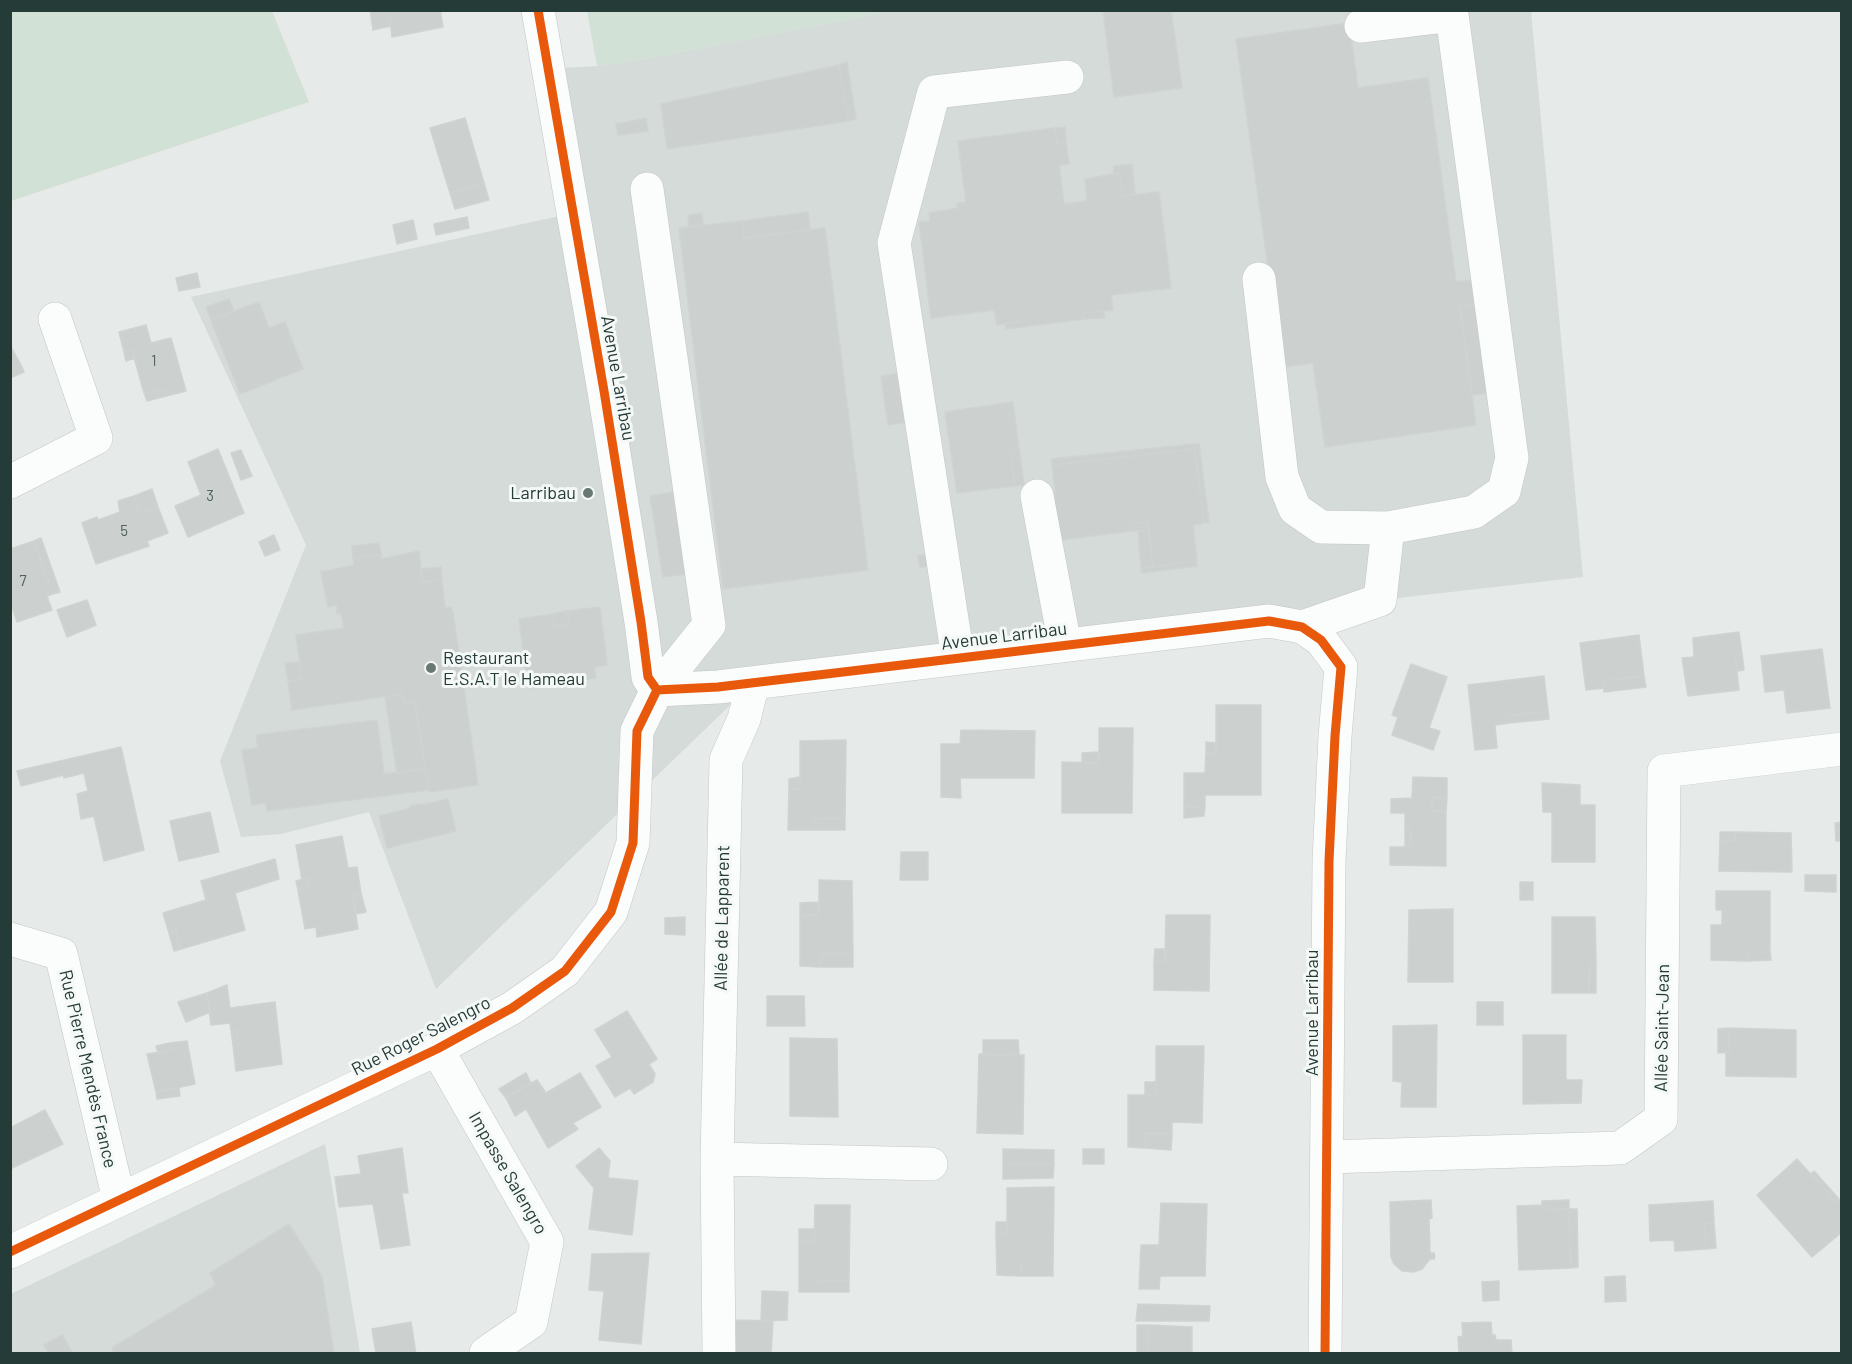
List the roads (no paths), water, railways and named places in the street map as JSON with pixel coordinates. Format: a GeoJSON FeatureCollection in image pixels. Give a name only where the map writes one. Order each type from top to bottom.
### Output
{"type":"FeatureCollection","features":[{"type":"Feature","properties":{"kind":"street","name":"Avenue Larribau"},"geometry":{"type":"LineString","coordinates":[[538,10],[607,411],[648,677],[657,690],[753,683],[1269,621],[1302,627],[1321,640],[1341,667],[1329,861],[1325,1353]]}},
{"type":"Feature","properties":{"kind":"street"},"geometry":{"type":"LineString","coordinates":[[1259,279],[1282,477],[1295,509],[1322,527],[1388,528],[1474,512],[1504,491],[1512,458],[1452,15],[1362,26]]}},
{"type":"Feature","properties":{"kind":"street"},"geometry":{"type":"LineString","coordinates":[[958,658],[894,243],[934,92],[1067,77]]}},
{"type":"Feature","properties":{"kind":"street","name":"Rue Roger Salengro"},"geometry":{"type":"LineString","coordinates":[[10,1252],[437,1049],[512,1008],[565,971],[611,912],[633,843],[637,731],[657,690],[709,625],[647,189]]}},
{"type":"Feature","properties":{"kind":"street"},"geometry":{"type":"LineString","coordinates":[[10,482],[96,438],[55,319]]}},
{"type":"Feature","properties":{"kind":"street"},"geometry":{"type":"LineString","coordinates":[[1037,496],[1065,645]]}},
{"type":"Feature","properties":{"kind":"street"},"geometry":{"type":"LineString","coordinates":[[1302,627],[1380,600],[1388,528]]}},
{"type":"Feature","properties":{"kind":"street","name":"Allée de Lapparent"},"geometry":{"type":"LineString","coordinates":[[719,1353],[717,1158],[726,760],[744,719],[753,683]]}},
{"type":"Feature","properties":{"kind":"street","name":"Allée Saint-Jean"},"geometry":{"type":"LineString","coordinates":[[1327,1157],[1620,1148],[1661,1119],[1664,771],[1842,749]]}},
{"type":"Feature","properties":{"kind":"street","name":"Rue Pierre Mendès France"},"geometry":{"type":"LineString","coordinates":[[10,939],[61,954],[119,1200]]}},
{"type":"Feature","properties":{"kind":"street","name":"Impasse Salengro"},"geometry":{"type":"LineString","coordinates":[[437,1049],[548,1242],[531,1322],[486,1353]]}},
{"type":"Feature","properties":{"kind":"street"},"geometry":{"type":"LineString","coordinates":[[717,1158],[931,1164]]}},
{"type":"Feature","properties":{"kind":"place","name":"Larribau"},"geometry":{"type":"Point","coordinates":[588,493]}},
{"type":"Feature","properties":{"kind":"place","name":"Restaurant E.S.A.T le Hameau"},"geometry":{"type":"Point","coordinates":[431,668]}}]}
